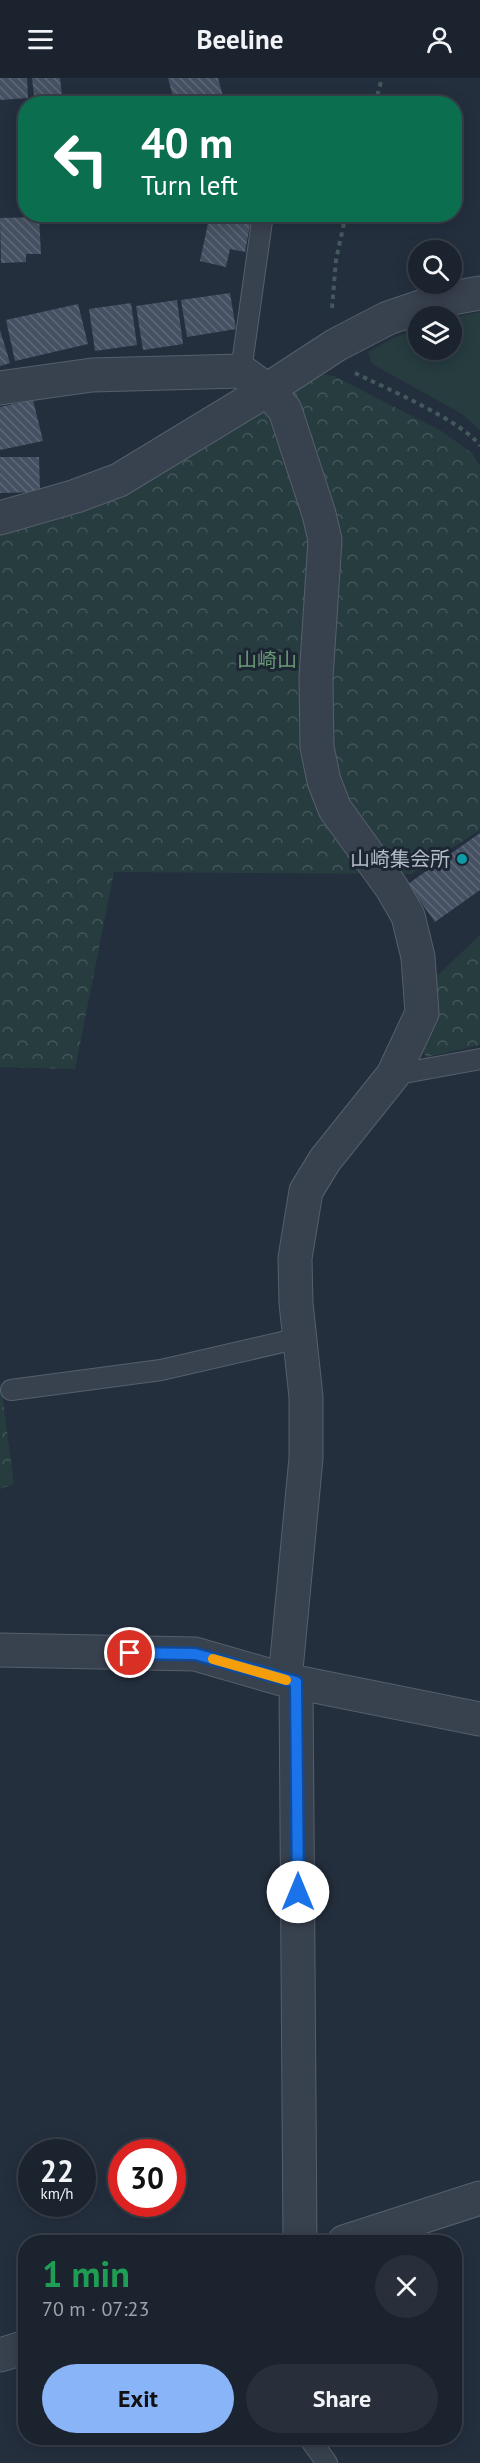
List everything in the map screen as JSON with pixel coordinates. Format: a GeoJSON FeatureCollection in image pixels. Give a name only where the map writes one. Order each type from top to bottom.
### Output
{"type":"FeatureCollection","features":[{"type":"Feature","properties":{"kind":"street"},"geometry":{"type":"LineString","coordinates":[[0,518],[76,496],[119,480],[267,390],[305,363],[388,318],[441,300],[480,293]]}},
{"type":"Feature","properties":{"kind":"street"},"geometry":{"type":"LineString","coordinates":[[0,388],[92,375],[241,370],[267,390],[285,410],[319,514],[325,540],[315,712],[317,747],[324,781],[335,809],[392,888],[408,916],[418,957],[422,1013],[393,1075],[325,1160],[306,1191],[295,1258],[306,1397],[306,1458],[291,1681],[300,2235]]}},
{"type":"Feature","properties":{"kind":"street"},"geometry":{"type":"LineString","coordinates":[[0,1650],[195,1654],[291,1681],[480,1719]]}},
{"type":"Feature","properties":{"kind":"street"},"geometry":{"type":"LineString","coordinates":[[366,2235],[480,2198]]}},
{"type":"Feature","properties":{"kind":"street"},"geometry":{"type":"LineString","coordinates":[[0,2355],[18,2349]]}},
{"type":"Feature","properties":{"kind":"lane"},"geometry":{"type":"LineString","coordinates":[[241,370],[262,222]]}},
{"type":"Feature","properties":{"kind":"lane"},"geometry":{"type":"LineString","coordinates":[[393,1075],[480,1059]]}},
{"type":"Feature","properties":{"kind":"lane"},"geometry":{"type":"LineString","coordinates":[[11,1390],[160,1370],[300,1338]]}},
{"type":"Feature","properties":{"kind":"lane"},"geometry":{"type":"LineString","coordinates":[[314,2445],[327,2463]]}},
{"type":"Feature","properties":{"kind":"path"},"geometry":{"type":"LineString","coordinates":[[377,96],[382,78]]}},
{"type":"Feature","properties":{"kind":"path"},"geometry":{"type":"LineString","coordinates":[[336,345],[331,320],[336,260],[344,222]]}},
{"type":"Feature","properties":{"kind":"path"},"geometry":{"type":"LineString","coordinates":[[305,363],[337,364],[450,421],[475,438],[480,446]]}},
{"type":"Feature","properties":{"kind":"green space"},"geometry":{"type":"Polygon","coordinates":[[[480,312],[480,430],[462,414],[372,364],[368,352],[408,333],[408,360],[462,360],[462,316],[480,312]]]}},
{"type":"Feature","properties":{"kind":"green space","name":"山崎山"},"geometry":{"type":"Polygon","coordinates":[[[311,373],[334,376],[441,431],[472,453],[480,466],[480,830],[411,874],[114,872],[75,1069],[0,1067],[0,535],[90,509],[143,484],[192,455],[311,373]]]}},
{"type":"Feature","properties":{"kind":"green space"},"geometry":{"type":"Polygon","coordinates":[[[480,935],[480,1045],[427,1057],[418,1048],[437,1006],[437,976],[480,935]]]}},
{"type":"Feature","properties":{"kind":"green space"},"geometry":{"type":"Polygon","coordinates":[[[0,1379],[14,1484],[0,1489],[0,1379]]]}},
{"type":"Feature","properties":{"kind":"building"},"geometry":{"type":"Polygon","coordinates":[[[0,78],[27,78],[28,96],[0,100],[0,78]]]}},
{"type":"Feature","properties":{"kind":"building"},"geometry":{"type":"Polygon","coordinates":[[[32,78],[60,78],[62,96],[34,96],[32,78]]]}},
{"type":"Feature","properties":{"kind":"building"},"geometry":{"type":"Polygon","coordinates":[[[168,78],[218,78],[223,96],[173,96],[168,78]]]}},
{"type":"Feature","properties":{"kind":"building"},"geometry":{"type":"Polygon","coordinates":[[[0,218],[18,218],[18,222],[39,222],[41,254],[26,254],[26,262],[1,263],[0,218]]]}},
{"type":"Feature","properties":{"kind":"building"},"geometry":{"type":"Polygon","coordinates":[[[208,222],[251,222],[245,252],[230,249],[226,267],[200,261],[208,222]]]}},
{"type":"Feature","properties":{"kind":"building"},"geometry":{"type":"Polygon","coordinates":[[[230,293],[236,329],[187,337],[181,300],[230,293]]]}},
{"type":"Feature","properties":{"kind":"building"},"geometry":{"type":"Polygon","coordinates":[[[177,300],[183,344],[143,350],[136,306],[177,300]]]}},
{"type":"Feature","properties":{"kind":"building"},"geometry":{"type":"Polygon","coordinates":[[[131,303],[137,345],[95,351],[89,309],[131,303]]]}},
{"type":"Feature","properties":{"kind":"building"},"geometry":{"type":"Polygon","coordinates":[[[78,304],[88,344],[15,361],[6,320],[78,304]]]}},
{"type":"Feature","properties":{"kind":"building"},"geometry":{"type":"Polygon","coordinates":[[[0,330],[10,363],[0,366],[0,330]]]}},
{"type":"Feature","properties":{"kind":"building"},"geometry":{"type":"Polygon","coordinates":[[[33,400],[43,441],[0,450],[0,407],[33,400]]]}},
{"type":"Feature","properties":{"kind":"building"},"geometry":{"type":"Polygon","coordinates":[[[0,457],[39,457],[40,492],[0,493],[0,457]]]}},
{"type":"Feature","properties":{"kind":"building","name":"山崎集会所"},"geometry":{"type":"Polygon","coordinates":[[[480,833],[480,890],[435,922],[408,884],[480,833]]]}},
{"type":"Feature","properties":{"kind":"slow traffic"},"geometry":{"type":"LineString","coordinates":[[213,1659],[286,1680]]}},
{"type":"Feature","properties":{"kind":"place","name":"山崎集会所"},"geometry":{"type":"Point","coordinates":[462,859]}},
{"type":"Feature","properties":{"kind":"route"},"geometry":{"type":"LineString","coordinates":[[130,1653],[195,1654],[296,1682],[298,1892]]}}]}
